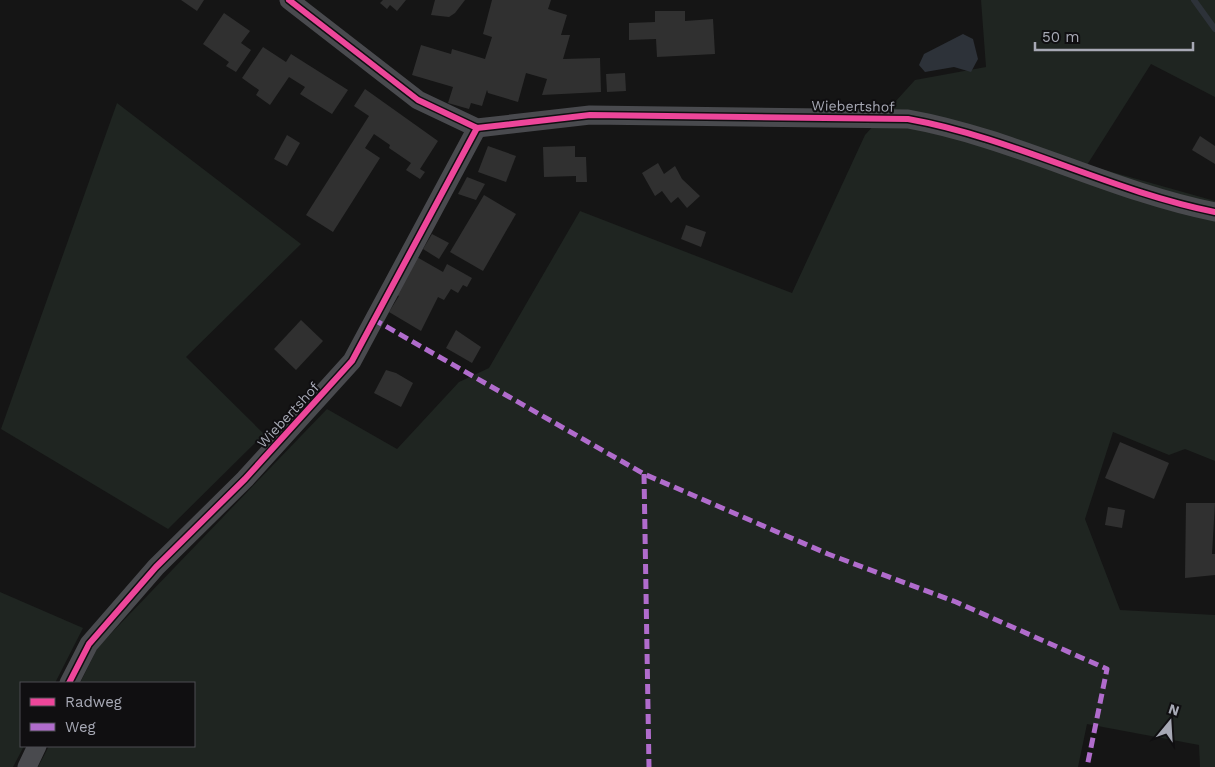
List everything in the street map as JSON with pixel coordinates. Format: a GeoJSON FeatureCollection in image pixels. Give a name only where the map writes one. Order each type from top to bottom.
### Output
{"type":"FeatureCollection","features":[{"type":"Feature","properties":{"kind":"street"},"geometry":{"type":"LineString","coordinates":[[290,0],[418,100],[477,128]]}},
{"type":"Feature","properties":{"kind":"street","name":"Wiebertshof"},"geometry":{"type":"LineString","coordinates":[[70,682],[89,644],[156,566],[246,479],[352,361],[477,128],[590,116],[908,119],[949,126],[1131,190],[1215,212]]}},
{"type":"Feature","properties":{"kind":"street"},"geometry":{"type":"LineString","coordinates":[[26,767],[36,747]]}},
{"type":"Feature","properties":{"kind":"shaded area"},"geometry":{"type":"Polygon","coordinates":[[[981,0],[1215,0],[1215,97],[1151,64],[1087,165],[1215,201],[1215,461],[1185,449],[1169,455],[1113,432],[1085,519],[1120,610],[1215,615],[1215,767],[1200,767],[1199,745],[1087,724],[1078,767],[38,767],[48,747],[195,747],[195,682],[80,682],[98,647],[327,409],[397,449],[459,382],[489,368],[580,211],[792,293],[865,135],[915,80],[986,67],[981,0]]]}},
{"type":"Feature","properties":{"kind":"shaded area"},"geometry":{"type":"Polygon","coordinates":[[[963,34],[973,39],[978,59],[971,72],[954,67],[925,72],[919,65],[924,54],[963,34]]]}},
{"type":"Feature","properties":{"kind":"shaded area"},"geometry":{"type":"Polygon","coordinates":[[[117,103],[301,244],[186,357],[264,434],[168,529],[1,429],[117,103]]]}},
{"type":"Feature","properties":{"kind":"shaded area"},"geometry":{"type":"Polygon","coordinates":[[[0,592],[83,628],[56,682],[20,682],[20,747],[23,747],[13,767],[0,767],[0,592]]]}},
{"type":"Feature","properties":{"kind":"building"},"geometry":{"type":"Polygon","coordinates":[[[181,0],[204,0],[197,11],[181,0]]]}},
{"type":"Feature","properties":{"kind":"building"},"geometry":{"type":"Polygon","coordinates":[[[383,0],[406,0],[397,11],[390,5],[387,9],[380,3],[383,0]]]}},
{"type":"Feature","properties":{"kind":"building"},"geometry":{"type":"Polygon","coordinates":[[[435,0],[465,0],[455,13],[449,17],[431,15],[435,0]]]}},
{"type":"Feature","properties":{"kind":"building"},"geometry":{"type":"Polygon","coordinates":[[[492,0],[551,0],[548,9],[567,15],[561,35],[570,35],[563,59],[600,58],[601,92],[542,95],[547,79],[526,73],[518,102],[488,93],[487,90],[482,106],[471,103],[469,109],[448,103],[453,87],[412,75],[421,45],[451,54],[452,49],[485,59],[492,37],[483,34],[492,0]]]}},
{"type":"Feature","properties":{"kind":"building"},"geometry":{"type":"Polygon","coordinates":[[[655,11],[685,11],[685,21],[713,19],[715,54],[657,57],[656,39],[629,40],[629,23],[655,22],[655,11]]]}},
{"type":"Feature","properties":{"kind":"building"},"geometry":{"type":"Polygon","coordinates":[[[224,13],[250,31],[241,43],[251,50],[236,72],[226,66],[229,62],[203,44],[224,13]]]}},
{"type":"Feature","properties":{"kind":"building"},"geometry":{"type":"Polygon","coordinates":[[[263,47],[286,62],[291,54],[348,90],[332,114],[300,94],[305,87],[289,77],[270,105],[256,95],[259,90],[242,78],[263,47]]]}},
{"type":"Feature","properties":{"kind":"building"},"geometry":{"type":"Polygon","coordinates":[[[625,73],[626,91],[607,92],[606,74],[625,73]]]}},
{"type":"Feature","properties":{"kind":"building"},"geometry":{"type":"Polygon","coordinates":[[[365,89],[438,141],[420,169],[425,172],[420,179],[406,170],[411,163],[389,148],[390,145],[374,134],[365,148],[380,158],[333,232],[306,215],[369,116],[354,106],[365,89]]]}},
{"type":"Feature","properties":{"kind":"building"},"geometry":{"type":"Polygon","coordinates":[[[287,135],[300,143],[287,166],[274,159],[287,135]]]}},
{"type":"Feature","properties":{"kind":"building"},"geometry":{"type":"Polygon","coordinates":[[[1200,136],[1215,146],[1215,164],[1192,150],[1200,136]]]}},
{"type":"Feature","properties":{"kind":"building"},"geometry":{"type":"Polygon","coordinates":[[[488,146],[516,156],[506,182],[478,172],[488,146]]]}},
{"type":"Feature","properties":{"kind":"building"},"geometry":{"type":"Polygon","coordinates":[[[575,146],[575,157],[586,157],[587,182],[576,182],[576,176],[544,177],[543,147],[575,146]]]}},
{"type":"Feature","properties":{"kind":"building"},"geometry":{"type":"Polygon","coordinates":[[[658,163],[664,174],[675,166],[682,179],[700,196],[687,208],[678,197],[671,203],[662,191],[655,196],[642,173],[658,163]]]}},
{"type":"Feature","properties":{"kind":"building"},"geometry":{"type":"Polygon","coordinates":[[[467,177],[485,184],[476,200],[458,194],[467,177]]]}},
{"type":"Feature","properties":{"kind":"building"},"geometry":{"type":"Polygon","coordinates":[[[484,195],[516,214],[483,271],[450,252],[484,195]]]}},
{"type":"Feature","properties":{"kind":"building"},"geometry":{"type":"Polygon","coordinates":[[[686,225],[706,232],[701,247],[681,239],[686,225]]]}},
{"type":"Feature","properties":{"kind":"building"},"geometry":{"type":"Polygon","coordinates":[[[432,234],[449,243],[439,259],[423,249],[432,234]]]}},
{"type":"Feature","properties":{"kind":"building"},"geometry":{"type":"Polygon","coordinates":[[[415,256],[443,272],[447,264],[472,278],[467,287],[463,285],[458,293],[451,289],[444,300],[438,297],[421,331],[389,312],[399,296],[397,295],[415,256]]]}},
{"type":"Feature","properties":{"kind":"building"},"geometry":{"type":"Polygon","coordinates":[[[301,320],[323,341],[296,370],[274,349],[301,320]]]}},
{"type":"Feature","properties":{"kind":"building"},"geometry":{"type":"Polygon","coordinates":[[[456,330],[481,347],[472,363],[446,348],[456,330]]]}},
{"type":"Feature","properties":{"kind":"building"},"geometry":{"type":"Polygon","coordinates":[[[386,370],[396,373],[413,383],[401,407],[374,393],[386,370]]]}},
{"type":"Feature","properties":{"kind":"building"},"geometry":{"type":"Polygon","coordinates":[[[1120,442],[1169,463],[1154,499],[1105,478],[1120,442]]]}},
{"type":"Feature","properties":{"kind":"building"},"geometry":{"type":"Polygon","coordinates":[[[1186,503],[1215,503],[1212,554],[1215,554],[1215,575],[1185,578],[1186,503]]]}},
{"type":"Feature","properties":{"kind":"building"},"geometry":{"type":"Polygon","coordinates":[[[1108,507],[1125,510],[1122,528],[1105,525],[1108,507]]]}},
{"type":"Feature","properties":{"kind":"waterway"},"geometry":{"type":"LineString","coordinates":[[1194,0],[1215,29]]}},
{"type":"Feature","properties":{"kind":"marked path"},"geometry":{"type":"LineString","coordinates":[[373,319],[644,474],[828,554],[956,602],[1107,669],[1087,767]]}},
{"type":"Feature","properties":{"kind":"marked path"},"geometry":{"type":"LineString","coordinates":[[644,474],[649,767]]}},
{"type":"Feature","properties":{"kind":"cycle path"},"geometry":{"type":"LineString","coordinates":[[289,0],[418,100],[477,128],[590,115],[908,119],[986,139],[1138,191],[1176,203],[1215,212]]}},
{"type":"Feature","properties":{"kind":"cycle path"},"geometry":{"type":"LineString","coordinates":[[70,682],[89,644],[156,567],[245,479],[352,361],[477,128]]}}]}
